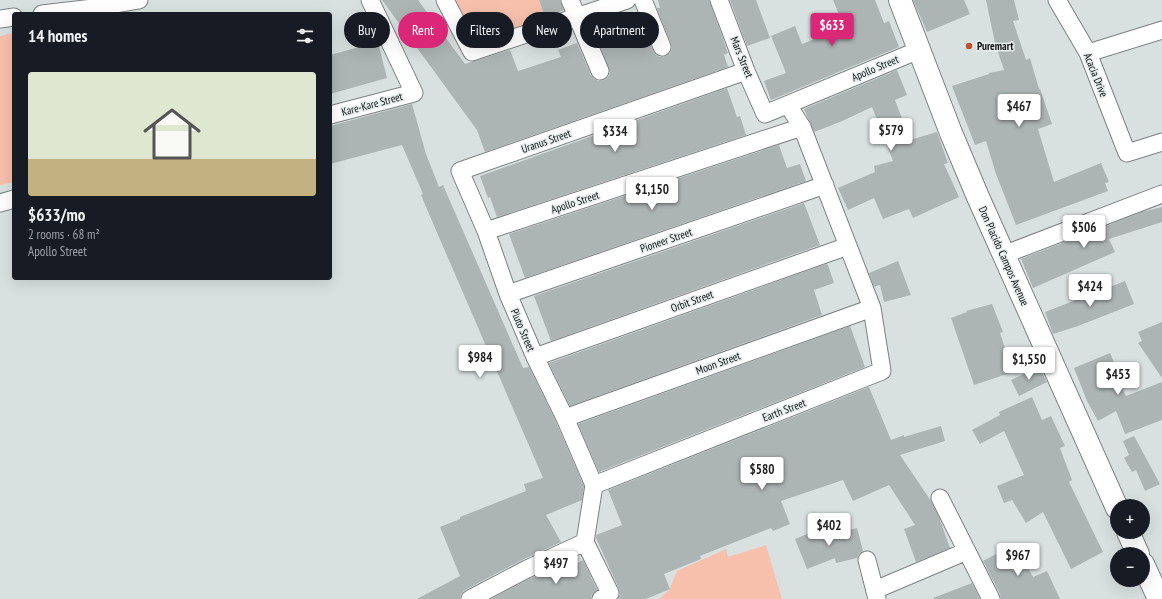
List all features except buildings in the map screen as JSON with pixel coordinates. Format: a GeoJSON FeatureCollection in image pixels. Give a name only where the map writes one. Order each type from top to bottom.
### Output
{"type":"FeatureCollection","features":[{"type":"Feature","properties":{"kind":"main road","name":"Don Placido Campos Avenue"},"geometry":{"type":"LineString","coordinates":[[900,0],[951,133],[1003,255],[1113,499]]}},
{"type":"Feature","properties":{"kind":"main road"},"geometry":{"type":"LineString","coordinates":[[1150,579],[1159,599]]}},
{"type":"Feature","properties":{"kind":"street"},"geometry":{"type":"LineString","coordinates":[[76,12],[93,11],[139,0]]}},
{"type":"Feature","properties":{"kind":"street","name":"Kare-Kare Street"},"geometry":{"type":"LineString","coordinates":[[332,114],[414,93],[370,0]]}},
{"type":"Feature","properties":{"kind":"street"},"geometry":{"type":"LineString","coordinates":[[445,0],[472,52],[627,0]]}},
{"type":"Feature","properties":{"kind":"street"},"geometry":{"type":"LineString","coordinates":[[570,0],[600,70]]}},
{"type":"Feature","properties":{"kind":"street"},"geometry":{"type":"LineString","coordinates":[[643,0],[662,47]]}},
{"type":"Feature","properties":{"kind":"street","name":"Mars Street"},"geometry":{"type":"LineString","coordinates":[[719,0],[746,71],[766,114]]}},
{"type":"Feature","properties":{"kind":"street","name":"Acacia Drive"},"geometry":{"type":"LineString","coordinates":[[1057,0],[1088,53],[1127,153],[1162,142]]}},
{"type":"Feature","properties":{"kind":"street"},"geometry":{"type":"LineString","coordinates":[[0,19],[12,17]]}},
{"type":"Feature","properties":{"kind":"street"},"geometry":{"type":"LineString","coordinates":[[1088,53],[1162,30]]}},
{"type":"Feature","properties":{"kind":"street","name":"Apollo Street"},"geometry":{"type":"LineString","coordinates":[[766,114],[919,50]]}},
{"type":"Feature","properties":{"kind":"street","name":"Uranus Street"},"geometry":{"type":"LineString","coordinates":[[460,171],[746,71]]}},
{"type":"Feature","properties":{"kind":"street","name":"Earth Street"},"geometry":{"type":"LineString","coordinates":[[594,485],[882,371],[872,308],[802,127],[788,105]]}},
{"type":"Feature","properties":{"kind":"street","name":"Apollo Street"},"geometry":{"type":"LineString","coordinates":[[486,231],[802,127]]}},
{"type":"Feature","properties":{"kind":"street","name":"Pluto Street"},"geometry":{"type":"LineString","coordinates":[[460,171],[486,231],[508,294],[535,357],[565,418],[594,485]]}},
{"type":"Feature","properties":{"kind":"street","name":"Pioneer Street"},"geometry":{"type":"LineString","coordinates":[[508,294],[825,185]]}},
{"type":"Feature","properties":{"kind":"street"},"geometry":{"type":"LineString","coordinates":[[1003,255],[1162,194]]}},
{"type":"Feature","properties":{"kind":"street"},"geometry":{"type":"LineString","coordinates":[[0,203],[12,200]]}},
{"type":"Feature","properties":{"kind":"street","name":"Orbit Street"},"geometry":{"type":"LineString","coordinates":[[535,357],[848,246]]}},
{"type":"Feature","properties":{"kind":"street","name":"Moon Street"},"geometry":{"type":"LineString","coordinates":[[565,418],[872,308]]}},
{"type":"Feature","properties":{"kind":"street"},"geometry":{"type":"LineString","coordinates":[[594,485],[584,542],[610,593],[601,599]]}},
{"type":"Feature","properties":{"kind":"street"},"geometry":{"type":"LineString","coordinates":[[940,498],[991,599]]}},
{"type":"Feature","properties":{"kind":"street"},"geometry":{"type":"LineString","coordinates":[[470,599],[527,569],[584,542]]}},
{"type":"Feature","properties":{"kind":"street"},"geometry":{"type":"LineString","coordinates":[[867,560],[876,594],[967,551]]}},
{"type":"Feature","properties":{"kind":"shaded area"},"geometry":{"type":"Polygon","coordinates":[[[454,0],[539,0],[543,12],[522,12],[522,26],[514,29],[514,12],[460,12],[454,0]]]}},
{"type":"Feature","properties":{"kind":"shaded area"},"geometry":{"type":"Polygon","coordinates":[[[12,33],[12,182],[0,185],[0,36],[12,33]]]}},
{"type":"Feature","properties":{"kind":"shaded area"},"geometry":{"type":"Polygon","coordinates":[[[766,545],[782,599],[659,599],[669,590],[677,571],[726,549],[728,557],[766,545]]]}},
{"type":"Feature","properties":{"kind":"place","name":"Puremart"},"geometry":{"type":"Point","coordinates":[969,46]}}]}
